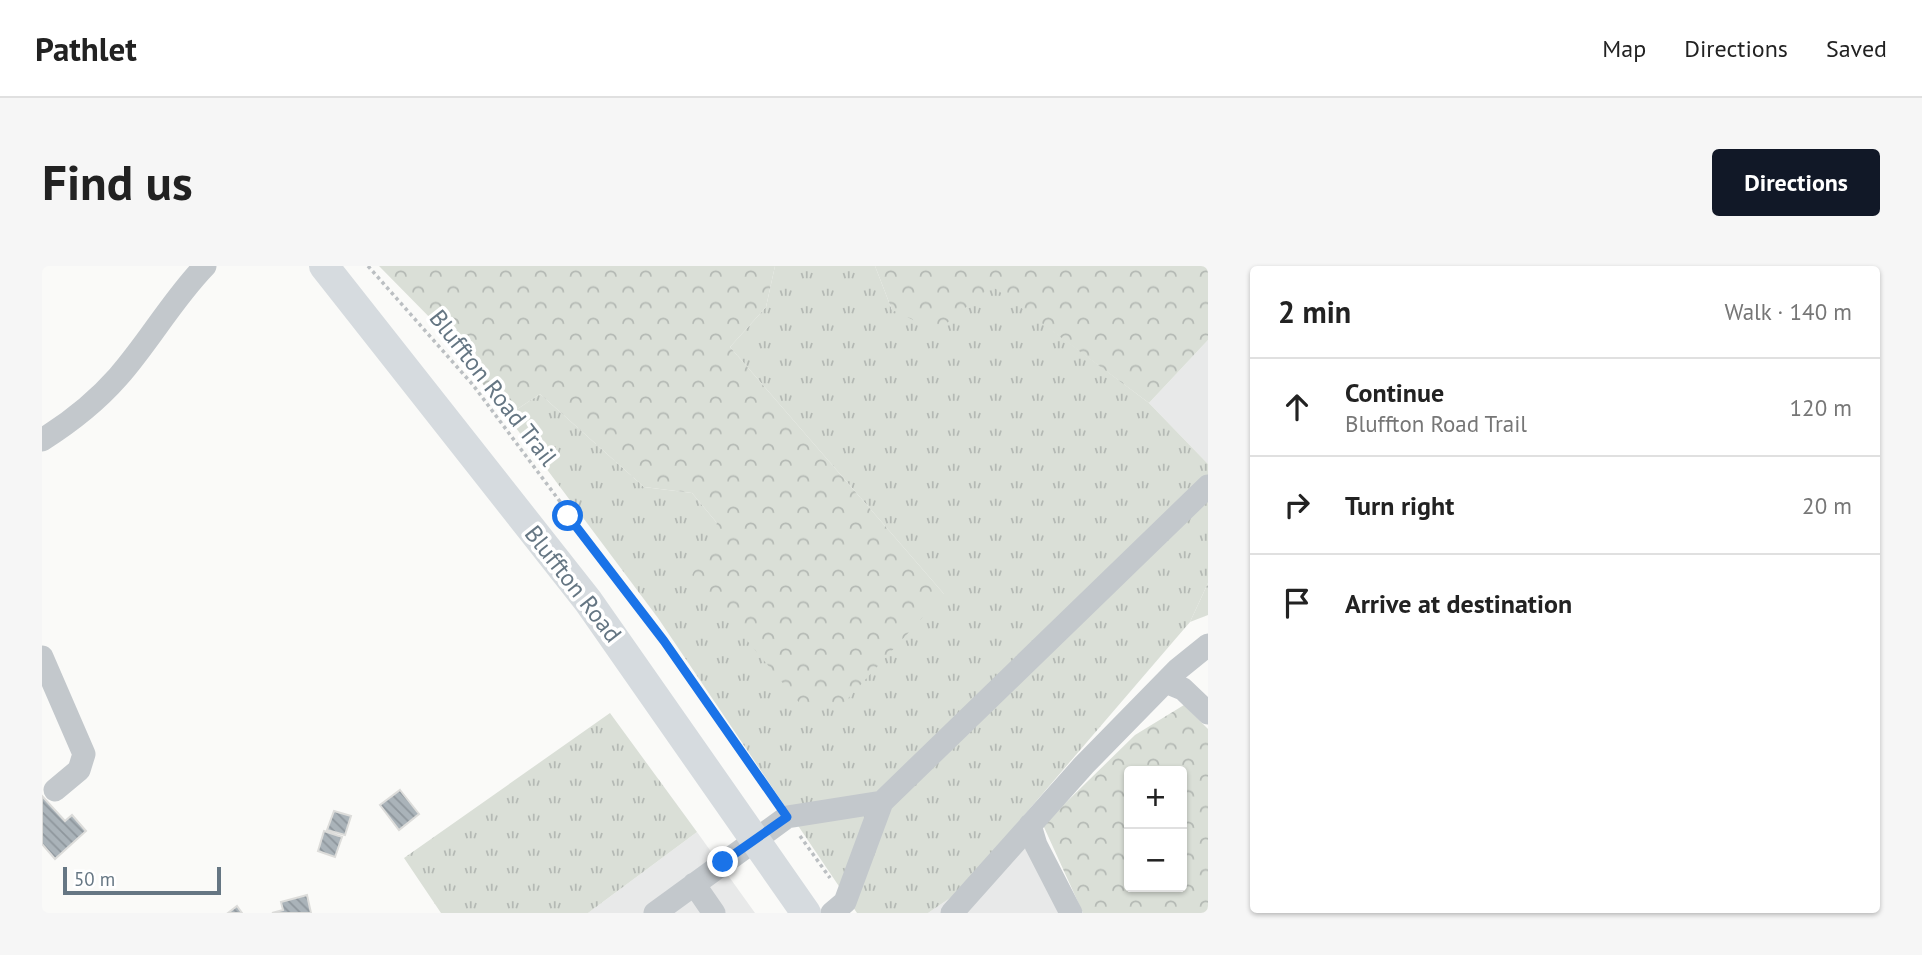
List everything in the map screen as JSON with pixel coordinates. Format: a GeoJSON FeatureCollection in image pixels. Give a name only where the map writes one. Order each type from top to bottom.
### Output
{"type":"FeatureCollection","features":[{"type":"Feature","properties":{"kind":"main road","name":"Bluffton Road"},"geometry":{"type":"LineString","coordinates":[[336,270],[588,601],[806,913]]}},
{"type":"Feature","properties":{"kind":"lane"},"geometry":{"type":"LineString","coordinates":[[42,440],[89,405],[116,379],[151,330],[205,266]]}},
{"type":"Feature","properties":{"kind":"lane"},"geometry":{"type":"LineString","coordinates":[[838,908],[882,802],[1208,486]]}},
{"type":"Feature","properties":{"kind":"lane"},"geometry":{"type":"LineString","coordinates":[[952,913],[1030,825],[1166,682],[1198,650],[1208,645]]}},
{"type":"Feature","properties":{"kind":"lane"},"geometry":{"type":"LineString","coordinates":[[42,657],[84,754],[79,770],[55,790]]}},
{"type":"Feature","properties":{"kind":"lane"},"geometry":{"type":"LineString","coordinates":[[1166,682],[1183,689],[1208,713]]}},
{"type":"Feature","properties":{"kind":"lane"},"geometry":{"type":"LineString","coordinates":[[655,913],[787,817],[882,802]]}},
{"type":"Feature","properties":{"kind":"lane"},"geometry":{"type":"LineString","coordinates":[[1030,825],[1036,845],[1071,913]]}},
{"type":"Feature","properties":{"kind":"lane"},"geometry":{"type":"LineString","coordinates":[[694,884],[714,913]]}},
{"type":"Feature","properties":{"kind":"path","name":"Bluffton Road Trail"},"geometry":{"type":"LineString","coordinates":[[368,266],[422,323],[473,385],[664,641],[787,817],[838,908]]}},
{"type":"Feature","properties":{"kind":"shaded area"},"geometry":{"type":"Polygon","coordinates":[[[1208,340],[1208,464],[1149,403],[1208,340]]]}},
{"type":"Feature","properties":{"kind":"shaded area"},"geometry":{"type":"Polygon","coordinates":[[[697,832],[755,913],[588,913],[697,832]]]}},
{"type":"Feature","properties":{"kind":"shaded area"},"geometry":{"type":"Polygon","coordinates":[[[1027,846],[1062,913],[928,913],[1027,846]]]}},
{"type":"Feature","properties":{"kind":"green space"},"geometry":{"type":"Polygon","coordinates":[[[379,266],[775,266],[766,307],[730,347],[944,594],[842,705],[802,706],[692,575],[717,523],[692,493],[644,487],[540,394],[507,416],[442,330],[379,266]]]}},
{"type":"Feature","properties":{"kind":"green space"},"geometry":{"type":"Polygon","coordinates":[[[775,266],[875,266],[892,310],[992,285],[1149,403],[1208,464],[1208,583],[1190,622],[1014,827],[1027,846],[928,913],[857,913],[658,618],[507,416],[540,394],[644,487],[692,493],[717,523],[944,594],[730,347],[766,307],[775,266]]]}},
{"type":"Feature","properties":{"kind":"green space"},"geometry":{"type":"Polygon","coordinates":[[[875,266],[1208,266],[1208,340],[1149,403],[992,286],[937,331],[892,310],[875,266]]]}},
{"type":"Feature","properties":{"kind":"green space"},"geometry":{"type":"Polygon","coordinates":[[[1208,583],[1208,615],[1190,622],[1208,583]]]}},
{"type":"Feature","properties":{"kind":"green space"},"geometry":{"type":"Polygon","coordinates":[[[1184,705],[1208,729],[1208,913],[1083,913],[1043,825],[1135,735],[1184,705]]]}},
{"type":"Feature","properties":{"kind":"green space"},"geometry":{"type":"Polygon","coordinates":[[[610,713],[697,832],[588,913],[441,913],[404,858],[610,713]]]}},
{"type":"Feature","properties":{"kind":"building"},"geometry":{"type":"Polygon","coordinates":[[[400,790],[419,814],[399,830],[380,805],[400,790]]]}},
{"type":"Feature","properties":{"kind":"building"},"geometry":{"type":"Polygon","coordinates":[[[42,796],[65,821],[72,815],[86,831],[55,859],[42,844],[42,796]]]}},
{"type":"Feature","properties":{"kind":"building"},"geometry":{"type":"Polygon","coordinates":[[[334,811],[351,816],[345,835],[327,830],[334,811]]]}},
{"type":"Feature","properties":{"kind":"building"},"geometry":{"type":"Polygon","coordinates":[[[324,831],[342,837],[335,857],[318,851],[324,831]]]}},
{"type":"Feature","properties":{"kind":"building"},"geometry":{"type":"Polygon","coordinates":[[[307,895],[311,913],[272,913],[283,910],[281,902],[307,895]]]}},
{"type":"Feature","properties":{"kind":"building"},"geometry":{"type":"Polygon","coordinates":[[[237,906],[242,913],[228,913],[237,906]]]}},
{"type":"Feature","properties":{"kind":"route"},"geometry":{"type":"LineString","coordinates":[[568,516],[664,641],[787,817],[723,862]]}}]}
